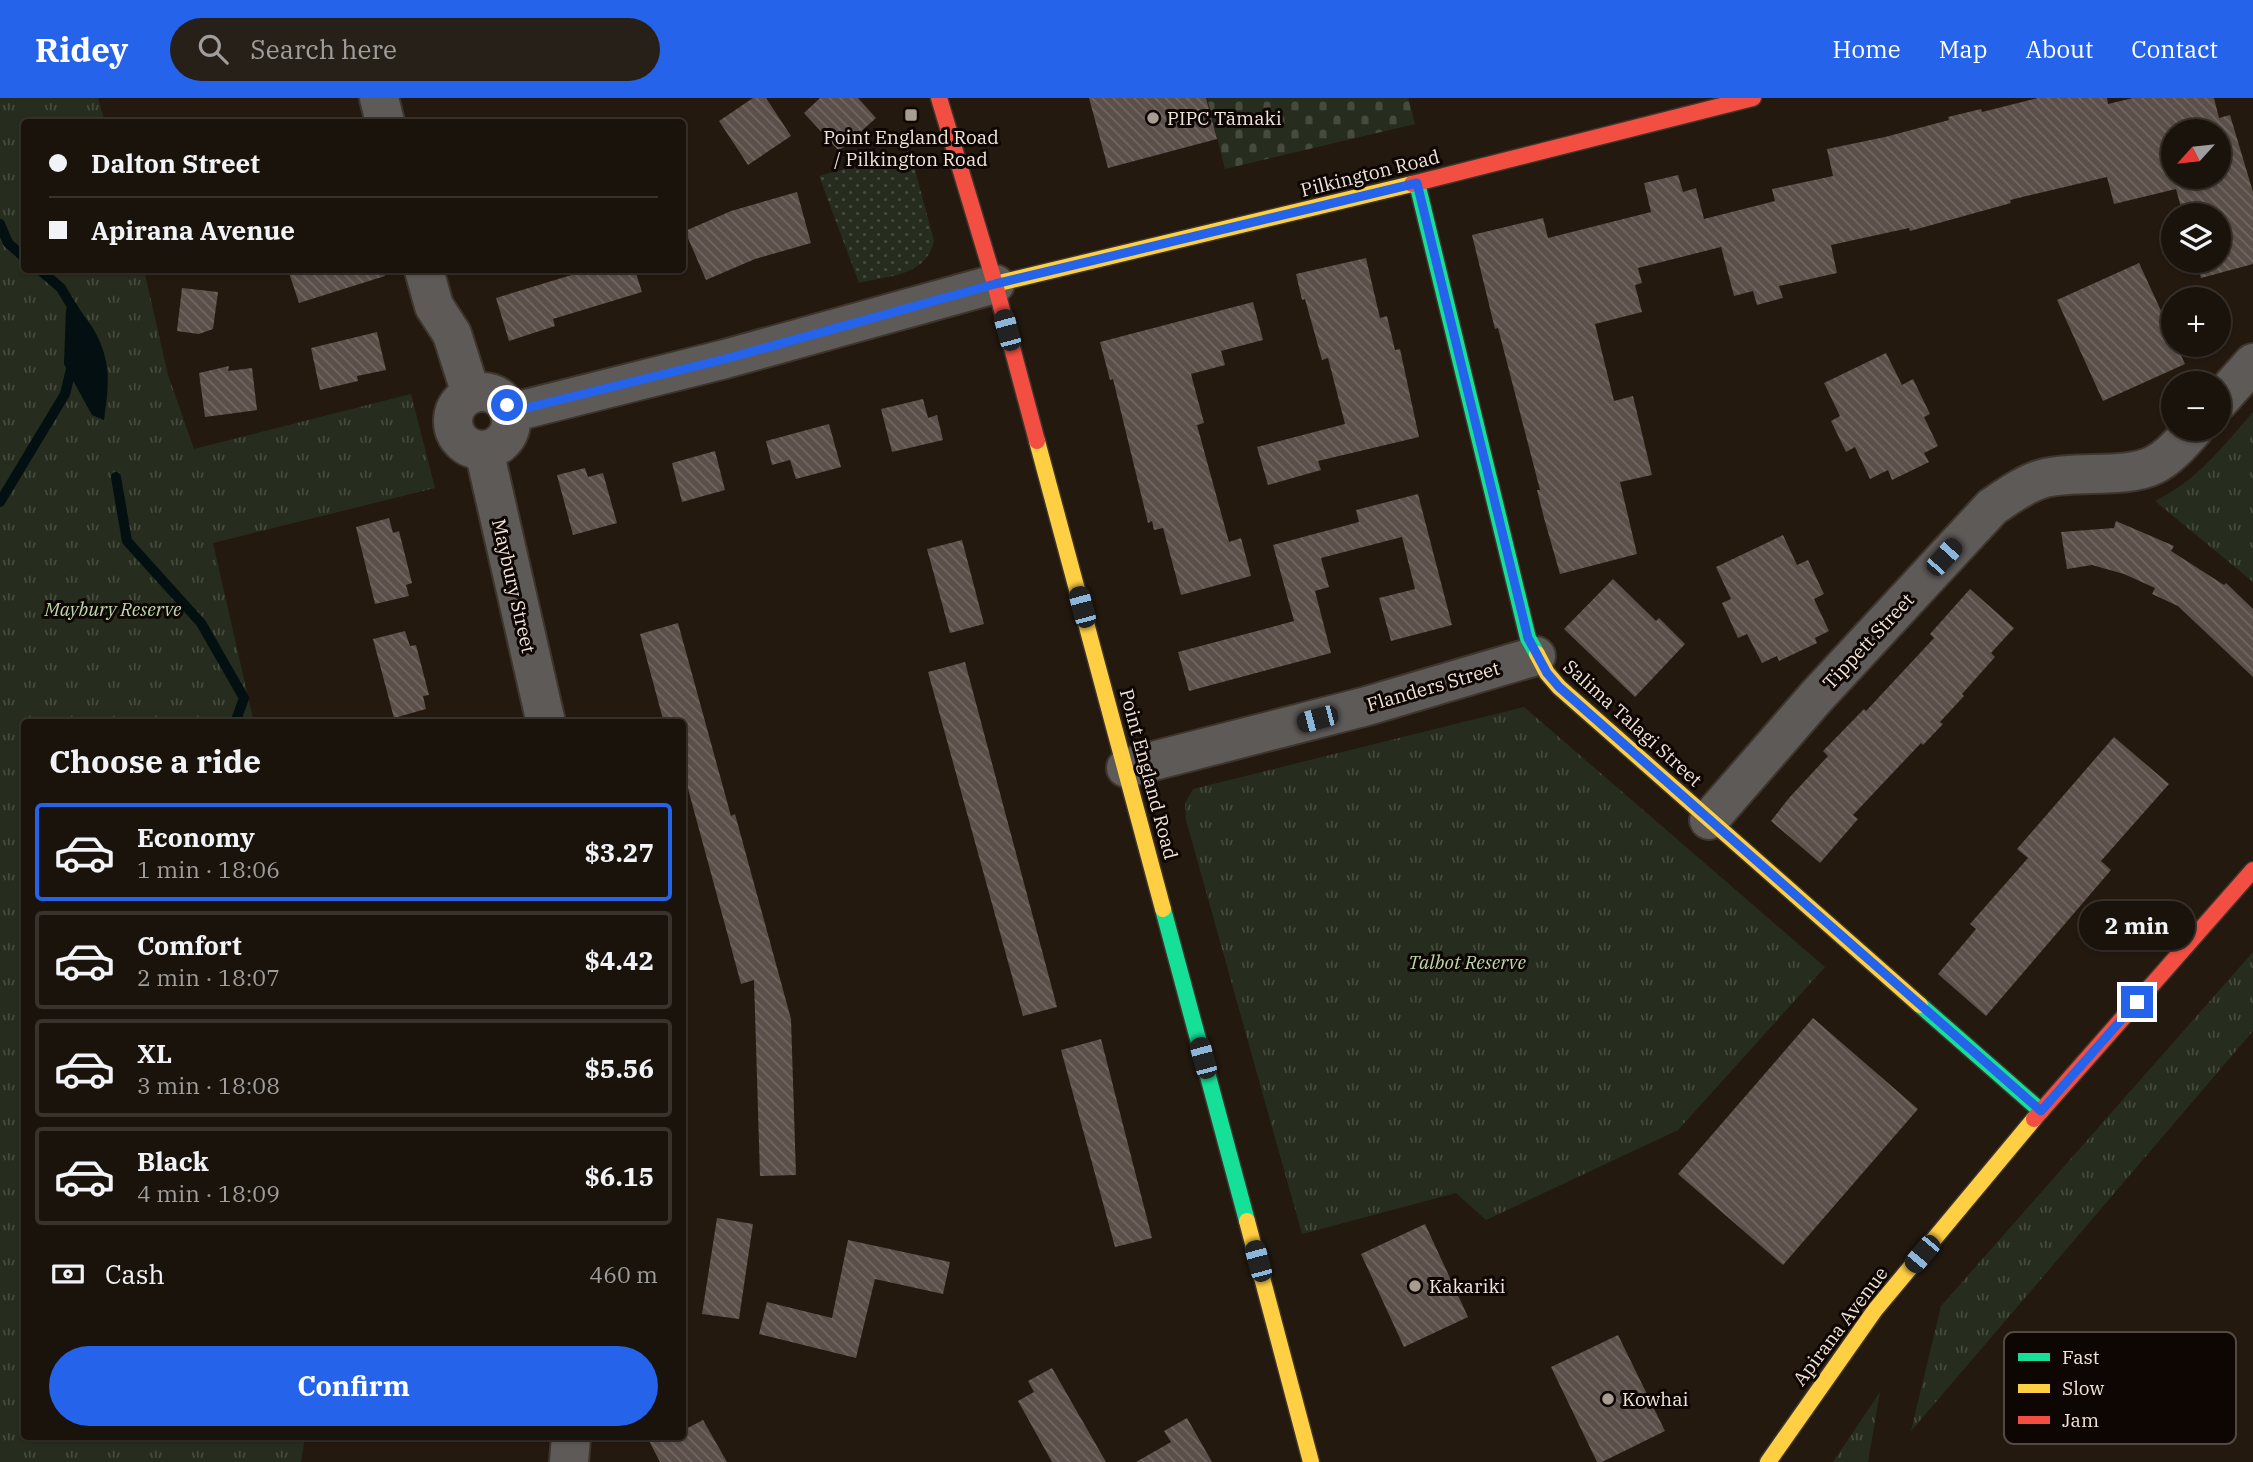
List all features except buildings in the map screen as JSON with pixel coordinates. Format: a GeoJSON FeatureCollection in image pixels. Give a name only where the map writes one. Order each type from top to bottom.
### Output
{"type":"FeatureCollection","features":[{"type":"Feature","properties":{"kind":"street"},"geometry":{"type":"LineString","coordinates":[[379,98],[384,119]]}},
{"type":"Feature","properties":{"kind":"street","name":"Point England Road"},"geometry":{"type":"LineString","coordinates":[[939,98],[995,284],[1311,1462]]}},
{"type":"Feature","properties":{"kind":"street","name":"Pilkington Road"},"geometry":{"type":"LineString","coordinates":[[995,284],[1417,183],[1753,98]]}},
{"type":"Feature","properties":{"kind":"street","name":"Salima Talagi Street"},"geometry":{"type":"LineString","coordinates":[[1417,183],[1528,638],[1536,656],[1559,687],[2041,1111]]}},
{"type":"Feature","properties":{"kind":"street"},"geometry":{"type":"LineString","coordinates":[[425,273],[434,306],[452,334],[471,394]]}},
{"type":"Feature","properties":{"kind":"street"},"geometry":{"type":"LineString","coordinates":[[510,412],[725,359],[995,284]]}},
{"type":"Feature","properties":{"kind":"street"},"geometry":{"type":"LineString","coordinates":[[2231,388],[2253,363]]}},
{"type":"Feature","properties":{"kind":"street"},"geometry":{"type":"LineString","coordinates":[[471,394],[495,394],[502,399],[510,412],[510,430],[500,444],[484,450],[464,444],[453,427],[456,407],[462,399],[471,394]]}},
{"type":"Feature","properties":{"kind":"street","name":"Tippett Street"},"geometry":{"type":"LineString","coordinates":[[1709,820],[1817,696],[1992,507],[2042,479],[2151,467],[2166,458],[2182,441]]}},
{"type":"Feature","properties":{"kind":"street","name":"Maybury Street"},"geometry":{"type":"LineString","coordinates":[[484,450],[545,719]]}},
{"type":"Feature","properties":{"kind":"street","name":"Flanders Street"},"geometry":{"type":"LineString","coordinates":[[1126,768],[1367,706],[1536,656]]}},
{"type":"Feature","properties":{"kind":"street","name":"Apirana Avenue"},"geometry":{"type":"LineString","coordinates":[[1768,1462],[1875,1310],[2041,1111],[2253,870]]}},
{"type":"Feature","properties":{"kind":"street"},"geometry":{"type":"LineString","coordinates":[[569,1462],[570,1440]]}},
{"type":"Feature","properties":{"kind":"green space","name":"Maybury Reserve"},"geometry":{"type":"Polygon","coordinates":[[[0,98],[98,98],[104,119],[21,119],[21,273],[145,273],[168,375],[194,449],[411,394],[435,488],[213,543],[253,719],[21,719],[21,1440],[305,1440],[301,1462],[0,1462],[0,98]]]}},
{"type":"Feature","properties":{"kind":"green space"},"geometry":{"type":"Polygon","coordinates":[[[1207,98],[1408,98],[1415,124],[1225,169],[1207,98]]]}},
{"type":"Feature","properties":{"kind":"green space"},"geometry":{"type":"Polygon","coordinates":[[[910,151],[934,241],[923,262],[914,268],[894,276],[859,283],[819,176],[910,151]]]}},
{"type":"Feature","properties":{"kind":"green space"},"geometry":{"type":"Polygon","coordinates":[[[2253,412],[2253,582],[2155,501],[2197,473],[2228,441],[2231,441],[2231,437],[2253,412]]]}},
{"type":"Feature","properties":{"kind":"green space","name":"Talbot Reserve"},"geometry":{"type":"Polygon","coordinates":[[[1524,707],[1825,967],[1678,1130],[1486,1220],[1456,1193],[1302,1234],[1186,820],[1185,803],[1193,789],[1524,707]]]}},
{"type":"Feature","properties":{"kind":"green space"},"geometry":{"type":"Polygon","coordinates":[[[2253,952],[2253,1031],[1911,1431],[1941,1306],[2253,952]]]}},
{"type":"Feature","properties":{"kind":"green space"},"geometry":{"type":"Polygon","coordinates":[[[1880,1392],[1868,1462],[1833,1462],[1880,1392]]]}},
{"type":"Feature","properties":{"kind":"shaded area"},"geometry":{"type":"Polygon","coordinates":[[[76,303],[94,330],[104,353],[108,385],[104,420],[92,415],[64,364],[66,309],[76,303]]]}},
{"type":"Feature","properties":{"kind":"waterway"},"geometry":{"type":"LineString","coordinates":[[0,224],[8,243],[21,254]]}},
{"type":"Feature","properties":{"kind":"waterway"},"geometry":{"type":"LineString","coordinates":[[44,273],[61,288],[77,315]]}},
{"type":"Feature","properties":{"kind":"waterway"},"geometry":{"type":"LineString","coordinates":[[0,502],[65,394],[73,361]]}},
{"type":"Feature","properties":{"kind":"waterway"},"geometry":{"type":"LineString","coordinates":[[116,477],[127,541],[201,623],[244,698],[236,719]]}},
{"type":"Feature","properties":{"kind":"traffic: fast"},"geometry":{"type":"LineString","coordinates":[[1417,183],[1528,638],[1537,654]]}},
{"type":"Feature","properties":{"kind":"traffic: fast"},"geometry":{"type":"LineString","coordinates":[[1163,909],[1247,1221]]}},
{"type":"Feature","properties":{"kind":"traffic: fast"},"geometry":{"type":"LineString","coordinates":[[1920,1005],[2041,1111]]}},
{"type":"Feature","properties":{"kind":"traffic: slow"},"geometry":{"type":"LineString","coordinates":[[995,284],[1412,184]]}},
{"type":"Feature","properties":{"kind":"traffic: slow"},"geometry":{"type":"LineString","coordinates":[[1037,441],[1163,909]]}},
{"type":"Feature","properties":{"kind":"traffic: slow"},"geometry":{"type":"LineString","coordinates":[[1537,654],[1547,673],[1559,687],[1920,1005]]}},
{"type":"Feature","properties":{"kind":"traffic: slow"},"geometry":{"type":"LineString","coordinates":[[1768,1462],[1875,1310],[2034,1119]]}},
{"type":"Feature","properties":{"kind":"traffic: slow"},"geometry":{"type":"LineString","coordinates":[[1247,1221],[1311,1462]]}},
{"type":"Feature","properties":{"kind":"traffic: jam"},"geometry":{"type":"LineString","coordinates":[[939,98],[995,284],[1037,441]]}},
{"type":"Feature","properties":{"kind":"traffic: jam"},"geometry":{"type":"LineString","coordinates":[[1412,184],[1753,98]]}},
{"type":"Feature","properties":{"kind":"traffic: jam"},"geometry":{"type":"LineString","coordinates":[[2034,1119],[2253,870]]}},
{"type":"Feature","properties":{"kind":"place","name":"Point England Road / Pilkington Road"},"geometry":{"type":"Point","coordinates":[911,115]}},
{"type":"Feature","properties":{"kind":"place","name":"PIPC Tāmaki"},"geometry":{"type":"Point","coordinates":[1153,118]}},
{"type":"Feature","properties":{"kind":"place","name":"Kakariki"},"geometry":{"type":"Point","coordinates":[1415,1286]}},
{"type":"Feature","properties":{"kind":"place","name":"Kowhai"},"geometry":{"type":"Point","coordinates":[1608,1399]}},
{"type":"Feature","properties":{"kind":"route"},"geometry":{"type":"LineString","coordinates":[[507,405],[510,412],[725,359],[995,284],[1417,183],[1528,638],[1536,656],[1559,687],[2041,1111],[2137,1002]]}}]}
